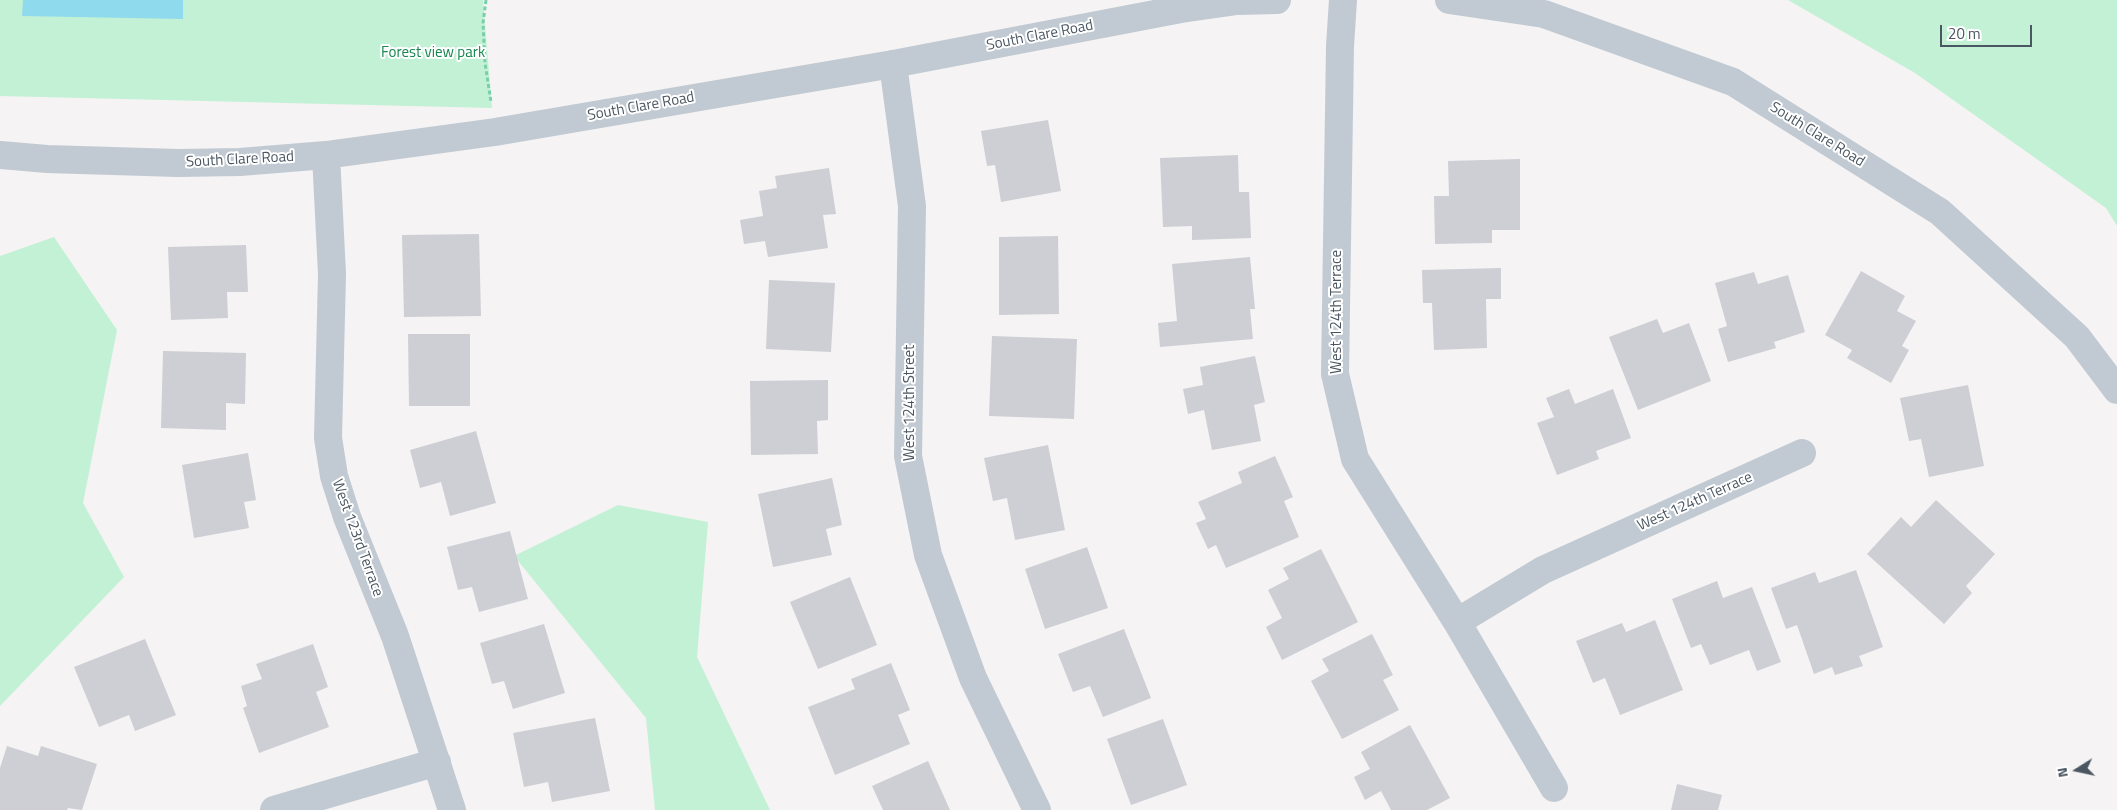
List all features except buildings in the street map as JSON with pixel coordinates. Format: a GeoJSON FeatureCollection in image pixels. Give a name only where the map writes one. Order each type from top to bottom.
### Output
{"type":"FeatureCollection","features":[{"type":"Feature","properties":{"kind":"street","name":"South Clare Road"},"geometry":{"type":"LineString","coordinates":[[0,155],[68,160],[178,163],[240,162],[326,155],[495,132],[893,64],[1181,9],[1237,1],[1277,0]]}},
{"type":"Feature","properties":{"kind":"street","name":"West 124th Terrace"},"geometry":{"type":"LineString","coordinates":[[1343,0],[1340,46],[1335,374],[1355,459],[1457,622],[1554,788]]}},
{"type":"Feature","properties":{"kind":"street","name":"South Clare Road"},"geometry":{"type":"LineString","coordinates":[[1448,0],[1544,14],[1733,82],[1940,212],[2076,337],[2117,390]]}},
{"type":"Feature","properties":{"kind":"street","name":"West 124th Street"},"geometry":{"type":"LineString","coordinates":[[893,64],[912,206],[908,456],[928,555],[973,678],[1037,810]]}},
{"type":"Feature","properties":{"kind":"street","name":"West 123rd Terrace"},"geometry":{"type":"LineString","coordinates":[[326,155],[332,274],[328,438],[334,476],[347,517],[395,636],[452,810]]}},
{"type":"Feature","properties":{"kind":"street","name":"West 124th Terrace"},"geometry":{"type":"LineString","coordinates":[[1457,622],[1543,570],[1802,453]]}},
{"type":"Feature","properties":{"kind":"street"},"geometry":{"type":"LineString","coordinates":[[274,810],[437,762]]}},
{"type":"Feature","properties":{"kind":"path"},"geometry":{"type":"LineString","coordinates":[[486,0],[483,23],[485,64],[495,132]]}},
{"type":"Feature","properties":{"kind":"green space","name":"Forest view park"},"geometry":{"type":"Polygon","coordinates":[[[0,0],[483,0],[492,108],[0,96],[0,0]]]}},
{"type":"Feature","properties":{"kind":"green space"},"geometry":{"type":"Polygon","coordinates":[[[1788,0],[2117,0],[2117,226],[2106,208],[1915,73],[1788,0]]]}},
{"type":"Feature","properties":{"kind":"green space"},"geometry":{"type":"Polygon","coordinates":[[[54,237],[117,330],[83,503],[124,577],[0,706],[0,256],[54,237]]]}},
{"type":"Feature","properties":{"kind":"green space"},"geometry":{"type":"Polygon","coordinates":[[[618,505],[708,522],[697,657],[770,810],[655,810],[646,718],[514,556],[618,505]]]}},
{"type":"Feature","properties":{"kind":"water"},"geometry":{"type":"Polygon","coordinates":[[[23,0],[183,0],[183,19],[22,16],[23,0]]]}}]}
